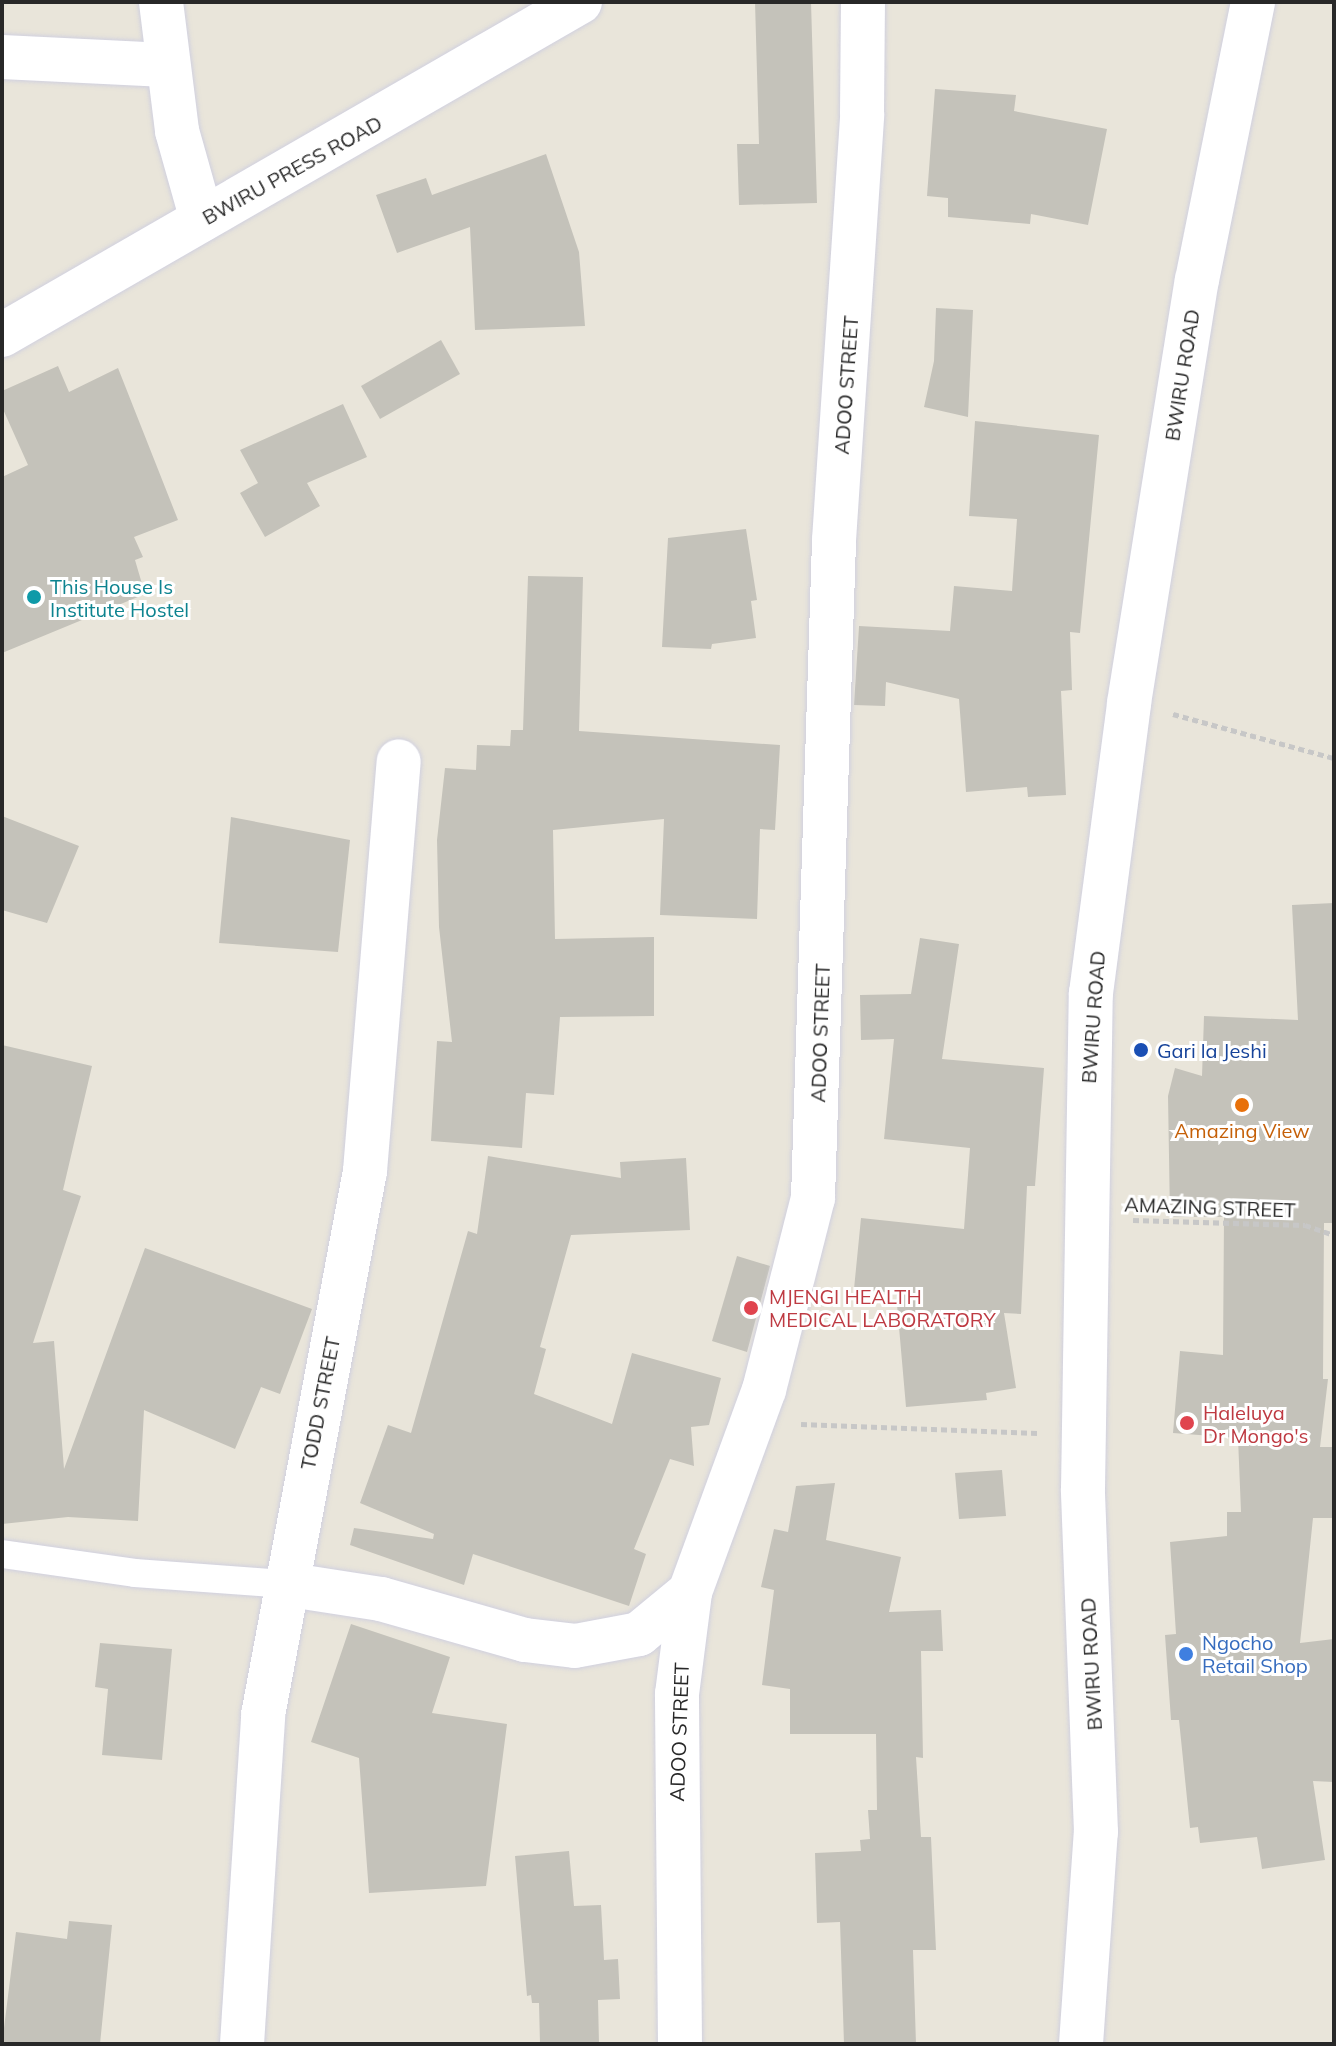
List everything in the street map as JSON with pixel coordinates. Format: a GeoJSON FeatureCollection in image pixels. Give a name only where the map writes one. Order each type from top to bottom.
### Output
{"type":"FeatureCollection","features":[{"type":"Feature","properties":{"kind":"street"},"geometry":{"type":"LineString","coordinates":[[161,2],[166,65],[177,131],[202,220]]}},
{"type":"Feature","properties":{"kind":"street","name":"BWIRU PRESS ROAD"},"geometry":{"type":"LineString","coordinates":[[2,335],[580,2]]}},
{"type":"Feature","properties":{"kind":"street","name":"ADOO STREET"},"geometry":{"type":"LineString","coordinates":[[680,2044],[677,1694],[690,1592],[790,1302],[813,1198],[834,540],[861,129],[863,2]]}},
{"type":"Feature","properties":{"kind":"street","name":"BWIRU ROAD"},"geometry":{"type":"LineString","coordinates":[[1081,2044],[1096,1832],[1083,1435],[1084,1219],[1091,993],[1129,703],[1197,280],[1253,2]]}},
{"type":"Feature","properties":{"kind":"street"},"geometry":{"type":"LineString","coordinates":[[2,57],[166,65]]}},
{"type":"Feature","properties":{"kind":"street","name":"TODD STREET"},"geometry":{"type":"LineString","coordinates":[[242,2044],[263,1715],[284,1584],[365,1171],[399,761]]}},
{"type":"Feature","properties":{"kind":"street"},"geometry":{"type":"LineString","coordinates":[[284,1584],[381,1599],[525,1640],[575,1646],[639,1634],[690,1592]]}},
{"type":"Feature","properties":{"kind":"lane"},"geometry":{"type":"LineString","coordinates":[[2,1554],[135,1573],[284,1584]]}},
{"type":"Feature","properties":{"kind":"path"},"geometry":{"type":"LineString","coordinates":[[1129,703],[1334,758]]}},
{"type":"Feature","properties":{"kind":"path","name":"AMAZING STREET"},"geometry":{"type":"LineString","coordinates":[[1084,1219],[1305,1225],[1334,1235]]}},
{"type":"Feature","properties":{"kind":"path"},"geometry":{"type":"LineString","coordinates":[[751,1422],[1083,1435]]}},
{"type":"Feature","properties":{"kind":"building"},"geometry":{"type":"Polygon","coordinates":[[[755,2],[811,2],[817,203],[739,205],[737,144],[759,144],[755,2]]]}},
{"type":"Feature","properties":{"kind":"building"},"geometry":{"type":"Polygon","coordinates":[[[935,89],[1016,95],[1014,111],[1107,129],[1088,225],[1031,214],[1030,224],[948,217],[948,198],[927,196],[935,89]]]}},
{"type":"Feature","properties":{"kind":"building"},"geometry":{"type":"Polygon","coordinates":[[[546,154],[579,252],[585,326],[475,330],[470,227],[397,253],[376,195],[426,178],[432,195],[546,154]]]}},
{"type":"Feature","properties":{"kind":"building"},"geometry":{"type":"Polygon","coordinates":[[[936,308],[973,310],[968,417],[924,407],[934,361],[936,308]]]}},
{"type":"Feature","properties":{"kind":"building"},"geometry":{"type":"Polygon","coordinates":[[[441,340],[460,374],[380,419],[361,386],[441,340]]]}},
{"type":"Feature","properties":{"kind":"building"},"geometry":{"type":"Polygon","coordinates":[[[58,366],[69,392],[118,368],[178,520],[134,537],[143,557],[135,560],[145,594],[2,653],[2,477],[28,465],[2,407],[2,391],[58,366]]]}},
{"type":"Feature","properties":{"kind":"building"},"geometry":{"type":"Polygon","coordinates":[[[343,404],[367,457],[307,483],[320,506],[265,537],[240,493],[258,483],[240,450],[343,404]]]}},
{"type":"Feature","properties":{"kind":"building"},"geometry":{"type":"Polygon","coordinates":[[[975,421],[1099,435],[1080,633],[1070,632],[1072,690],[1061,691],[1066,795],[1028,797],[1027,787],[966,792],[959,699],[886,682],[885,706],[854,705],[859,626],[950,631],[954,586],[1012,591],[1017,519],[969,516],[975,421]]]}},
{"type":"Feature","properties":{"kind":"building"},"geometry":{"type":"Polygon","coordinates":[[[746,529],[757,600],[751,601],[756,638],[712,644],[711,649],[662,647],[668,538],[746,529]]]}},
{"type":"Feature","properties":{"kind":"building"},"geometry":{"type":"Polygon","coordinates":[[[528,576],[583,577],[579,731],[780,745],[775,830],[760,829],[757,919],[660,915],[664,819],[553,830],[555,939],[654,937],[654,1016],[560,1017],[554,1095],[526,1093],[522,1148],[431,1141],[437,1041],[452,1042],[439,927],[437,840],[445,768],[476,770],[477,745],[510,746],[511,730],[523,730],[528,576]]]}},
{"type":"Feature","properties":{"kind":"building"},"geometry":{"type":"Polygon","coordinates":[[[2,816],[79,846],[47,923],[2,910],[2,816]]]}},
{"type":"Feature","properties":{"kind":"building"},"geometry":{"type":"Polygon","coordinates":[[[231,817],[350,840],[338,952],[219,943],[231,817]]]}},
{"type":"Feature","properties":{"kind":"building"},"geometry":{"type":"Polygon","coordinates":[[[1334,903],[1334,1223],[1324,1223],[1323,1379],[1328,1379],[1320,1447],[1334,1447],[1334,1518],[1313,1518],[1300,1643],[1334,1639],[1334,1782],[1313,1781],[1325,1860],[1262,1869],[1257,1837],[1200,1843],[1198,1827],[1190,1828],[1179,1720],[1171,1720],[1165,1635],[1176,1634],[1170,1542],[1227,1536],[1227,1512],[1241,1512],[1238,1438],[1173,1433],[1180,1351],[1223,1355],[1224,1217],[1170,1217],[1168,1096],[1175,1068],[1202,1076],[1204,1016],[1298,1020],[1292,905],[1334,903]]]}},
{"type":"Feature","properties":{"kind":"building"},"geometry":{"type":"Polygon","coordinates":[[[920,938],[959,944],[942,1059],[1044,1068],[1035,1186],[1027,1186],[1021,1314],[1004,1313],[1016,1388],[986,1393],[987,1400],[906,1407],[896,1293],[854,1289],[861,1218],[964,1229],[970,1148],[884,1139],[894,1039],[861,1040],[860,995],[911,994],[920,938]]]}},
{"type":"Feature","properties":{"kind":"building"},"geometry":{"type":"Polygon","coordinates":[[[2,1045],[92,1066],[63,1190],[81,1196],[33,1343],[54,1341],[64,1469],[145,1248],[312,1309],[280,1394],[261,1387],[235,1449],[144,1410],[138,1521],[68,1517],[2,1524],[2,1045]]]}},
{"type":"Feature","properties":{"kind":"building"},"geometry":{"type":"Polygon","coordinates":[[[488,1156],[621,1178],[620,1162],[686,1158],[690,1230],[571,1235],[540,1347],[546,1349],[534,1394],[612,1424],[632,1353],[721,1378],[709,1425],[691,1427],[694,1466],[670,1459],[634,1549],[646,1554],[629,1606],[473,1554],[464,1585],[350,1545],[354,1528],[433,1539],[434,1534],[360,1503],[388,1425],[411,1433],[468,1231],[477,1234],[488,1156]]]}},
{"type":"Feature","properties":{"kind":"building"},"geometry":{"type":"Polygon","coordinates":[[[737,1256],[770,1266],[747,1352],[712,1341],[737,1256]]]}},
{"type":"Feature","properties":{"kind":"building"},"geometry":{"type":"Polygon","coordinates":[[[1002,1470],[1006,1516],[959,1519],[955,1473],[1002,1470]]]}},
{"type":"Feature","properties":{"kind":"building"},"geometry":{"type":"Polygon","coordinates":[[[835,1483],[826,1540],[901,1557],[889,1612],[941,1610],[943,1651],[921,1651],[923,1758],[916,1757],[921,1837],[931,1837],[936,1950],[913,1950],[916,2044],[844,2044],[840,1922],[817,1923],[815,1853],[861,1851],[860,1840],[870,1839],[868,1810],[877,1810],[876,1734],[790,1734],[790,1689],[762,1685],[774,1590],[761,1587],[774,1529],[788,1532],[796,1486],[835,1483]]]}},
{"type":"Feature","properties":{"kind":"building"},"geometry":{"type":"Polygon","coordinates":[[[351,1624],[450,1657],[432,1713],[507,1724],[486,1886],[369,1893],[359,1758],[311,1742],[351,1624]]]}},
{"type":"Feature","properties":{"kind":"building"},"geometry":{"type":"Polygon","coordinates":[[[100,1643],[172,1649],[162,1760],[102,1755],[108,1689],[95,1687],[100,1643]]]}},
{"type":"Feature","properties":{"kind":"building"},"geometry":{"type":"Polygon","coordinates":[[[569,1851],[574,1906],[601,1905],[604,1960],[618,1959],[620,1999],[598,2000],[599,2044],[540,2044],[539,2003],[532,2003],[531,1995],[527,1996],[515,1856],[569,1851]]]}},
{"type":"Feature","properties":{"kind":"building"},"geometry":{"type":"Polygon","coordinates":[[[69,1921],[112,1925],[100,2044],[2,2044],[16,1932],[67,1939],[69,1921]]]}},
{"type":"Feature","properties":{"kind":"place","name":"This House Is Institute Hostel"},"geometry":{"type":"Point","coordinates":[34,597]}},
{"type":"Feature","properties":{"kind":"place","name":"Gari la Jeshi"},"geometry":{"type":"Point","coordinates":[1141,1050]}},
{"type":"Feature","properties":{"kind":"place","name":"Amazing View"},"geometry":{"type":"Point","coordinates":[1242,1105]}},
{"type":"Feature","properties":{"kind":"place","name":"MJENGI HEALTH MEDICAL LABORATORY"},"geometry":{"type":"Point","coordinates":[751,1308]}},
{"type":"Feature","properties":{"kind":"place","name":"Haleluya Dr Mongo's"},"geometry":{"type":"Point","coordinates":[1187,1423]}},
{"type":"Feature","properties":{"kind":"place","name":"Ngocho Retail Shop"},"geometry":{"type":"Point","coordinates":[1186,1654]}}]}
